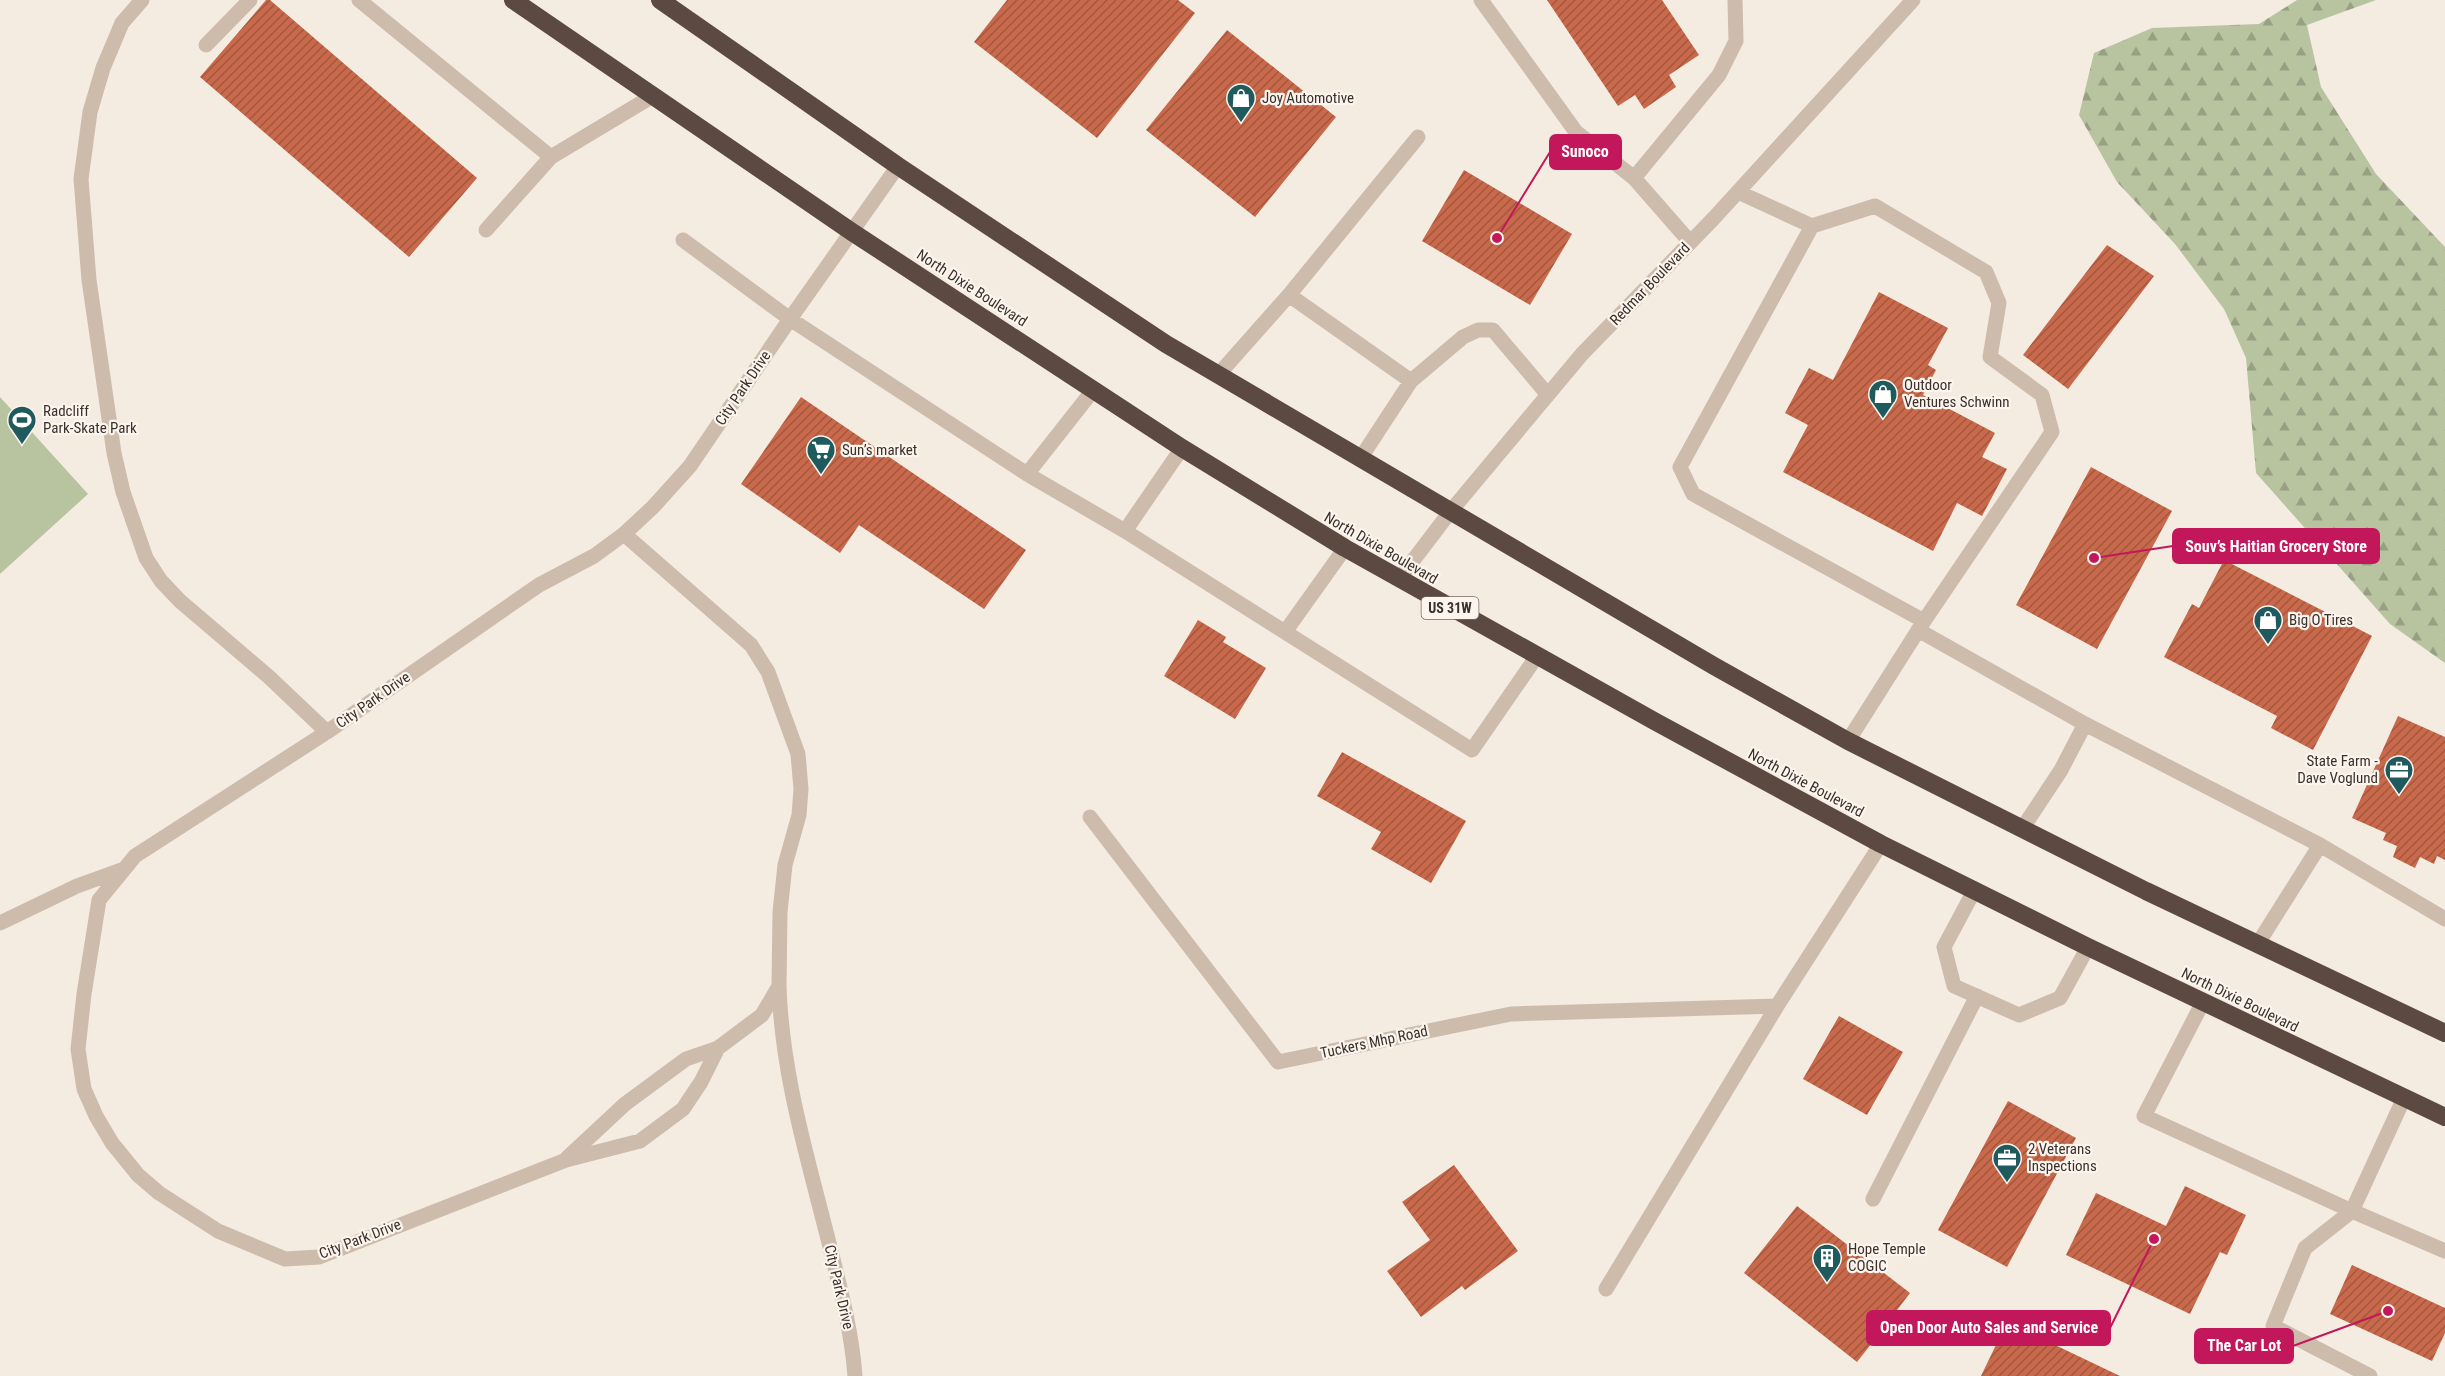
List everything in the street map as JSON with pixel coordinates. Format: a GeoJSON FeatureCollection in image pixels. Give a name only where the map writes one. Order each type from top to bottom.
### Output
{"type":"FeatureCollection","features":[{"type":"Feature","properties":{"kind":"highway","name":"North Dixie Boulevard"},"geometry":{"type":"LineString","coordinates":[[513,0],[651,97],[852,232],[1182,448],[1398,579],[1881,844],[2088,947],[2445,1117]]}},
{"type":"Feature","properties":{"kind":"highway"},"geometry":{"type":"LineString","coordinates":[[660,0],[898,166],[1166,344],[1714,666],[1848,741],[2022,829],[2257,945],[2445,1033]]}},
{"type":"Feature","properties":{"kind":"street"},"geometry":{"type":"LineString","coordinates":[[142,0],[122,23],[103,68],[90,112],[81,179],[89,280],[114,453],[123,492],[146,558],[161,581],[180,601],[269,677],[327,732]]}},
{"type":"Feature","properties":{"kind":"street"},"geometry":{"type":"LineString","coordinates":[[206,45],[250,0]]}},
{"type":"Feature","properties":{"kind":"street"},"geometry":{"type":"LineString","coordinates":[[359,0],[551,157]]}},
{"type":"Feature","properties":{"kind":"street"},"geometry":{"type":"LineString","coordinates":[[1481,0],[1576,132],[1634,178],[1690,242]]}},
{"type":"Feature","properties":{"kind":"street"},"geometry":{"type":"LineString","coordinates":[[1634,178],[1719,75],[1736,41],[1735,0]]}},
{"type":"Feature","properties":{"kind":"street","name":"Redmar Boulevard"},"geometry":{"type":"LineString","coordinates":[[1398,579],[1450,512],[1582,354],[1738,192],[1913,0]]}},
{"type":"Feature","properties":{"kind":"street"},"geometry":{"type":"LineString","coordinates":[[486,230],[551,157],[651,97]]}},
{"type":"Feature","properties":{"kind":"street"},"geometry":{"type":"LineString","coordinates":[[1218,375],[1289,295],[1418,137]]}},
{"type":"Feature","properties":{"kind":"street","name":"City Park Drive"},"geometry":{"type":"LineString","coordinates":[[779,986],[762,1015],[718,1048],[701,1082],[683,1109],[640,1141],[566,1160],[319,1257],[285,1259],[218,1231],[159,1193],[132,1167],[112,1143],[96,1116],[84,1089],[78,1049],[99,900],[135,856],[327,732],[539,585],[594,556],[624,534],[653,507],[690,466],[898,166]]}},
{"type":"Feature","properties":{"kind":"street"},"geometry":{"type":"LineString","coordinates":[[1738,192],[1812,226],[1875,206],[1986,272],[1999,303],[1990,357],[2042,395],[2052,432],[1921,626],[1848,741]]}},
{"type":"Feature","properties":{"kind":"street"},"geometry":{"type":"LineString","coordinates":[[1812,226],[1680,467],[1693,494],[2085,724],[2320,845],[2445,919]]}},
{"type":"Feature","properties":{"kind":"street"},"geometry":{"type":"LineString","coordinates":[[683,240],[790,319],[1027,474],[1125,531],[1472,750],[1537,656]]}},
{"type":"Feature","properties":{"kind":"street"},"geometry":{"type":"LineString","coordinates":[[1289,295],[1411,381]]}},
{"type":"Feature","properties":{"kind":"street"},"geometry":{"type":"LineString","coordinates":[[1360,459],[1411,381],[1462,337],[1478,330],[1493,330],[1548,395]]}},
{"type":"Feature","properties":{"kind":"street"},"geometry":{"type":"LineString","coordinates":[[1027,474],[1094,389]]}},
{"type":"Feature","properties":{"kind":"street"},"geometry":{"type":"LineString","coordinates":[[1125,531],[1182,448]]}},
{"type":"Feature","properties":{"kind":"street","name":"City Park Drive"},"geometry":{"type":"LineString","coordinates":[[624,534],[751,645],[768,672],[798,754],[801,789],[799,815],[785,866],[780,912],[781,1031],[792,1098],[844,1304],[853,1350],[855,1376]]}},
{"type":"Feature","properties":{"kind":"street"},"geometry":{"type":"LineString","coordinates":[[1286,632],[1345,548]]}},
{"type":"Feature","properties":{"kind":"street"},"geometry":{"type":"LineString","coordinates":[[2022,829],[2061,770],[2085,724]]}},
{"type":"Feature","properties":{"kind":"street","name":"Tuckers Mhp Road"},"geometry":{"type":"LineString","coordinates":[[1090,817],[1278,1062],[1511,1014],[1777,1006]]}},
{"type":"Feature","properties":{"kind":"street"},"geometry":{"type":"LineString","coordinates":[[1606,1289],[1777,1006],[1881,844]]}},
{"type":"Feature","properties":{"kind":"street"},"geometry":{"type":"LineString","coordinates":[[2257,945],[2320,845]]}},
{"type":"Feature","properties":{"kind":"street","name":"City Park Drive"},"geometry":{"type":"LineString","coordinates":[[0,923],[77,886],[124,869]]}},
{"type":"Feature","properties":{"kind":"street"},"geometry":{"type":"LineString","coordinates":[[1975,889],[1944,947],[1954,986],[2019,1015],[2060,998],[2088,947]]}},
{"type":"Feature","properties":{"kind":"street"},"geometry":{"type":"LineString","coordinates":[[1873,1199],[1977,996]]}},
{"type":"Feature","properties":{"kind":"street"},"geometry":{"type":"LineString","coordinates":[[2204,1002],[2144,1116],[2445,1251]]}},
{"type":"Feature","properties":{"kind":"street"},"geometry":{"type":"LineString","coordinates":[[566,1160],[625,1104],[677,1065],[686,1059],[718,1048]]}},
{"type":"Feature","properties":{"kind":"street"},"geometry":{"type":"LineString","coordinates":[[2370,1376],[2273,1326],[2305,1248],[2352,1211],[2403,1098]]}},
{"type":"Feature","properties":{"kind":"green space"},"geometry":{"type":"Polygon","coordinates":[[[2297,0],[2376,0],[2307,25],[2321,87],[2376,174],[2445,247],[2445,663],[2390,624],[2256,473],[2246,358],[2224,309],[2175,244],[2117,182],[2079,115],[2094,53],[2152,28],[2259,24],[2297,0]]]}},
{"type":"Feature","properties":{"kind":"green space","name":"Radcliff Park-Skate Park"},"geometry":{"type":"Polygon","coordinates":[[[0,397],[88,494],[0,574],[0,397]]]}},
{"type":"Feature","properties":{"kind":"building"},"geometry":{"type":"Polygon","coordinates":[[[266,0],[270,0],[477,178],[409,257],[200,77],[266,0]]]}},
{"type":"Feature","properties":{"kind":"building"},"geometry":{"type":"Polygon","coordinates":[[[1007,0],[1178,0],[1195,13],[1097,138],[974,42],[1007,0]]]}},
{"type":"Feature","properties":{"kind":"building"},"geometry":{"type":"Polygon","coordinates":[[[1547,0],[1662,0],[1699,55],[1669,75],[1676,87],[1644,109],[1635,95],[1618,106],[1547,0]]]}},
{"type":"Feature","properties":{"kind":"building","name":"Joy Automotive"},"geometry":{"type":"Polygon","coordinates":[[[1227,30],[1336,117],[1255,217],[1146,130],[1227,30]]]}},
{"type":"Feature","properties":{"kind":"building"},"geometry":{"type":"Polygon","coordinates":[[[1464,170],[1572,234],[1530,305],[1422,241],[1464,170]]]}},
{"type":"Feature","properties":{"kind":"building"},"geometry":{"type":"Polygon","coordinates":[[[2107,245],[2154,276],[2068,389],[2023,355],[2107,245]]]}},
{"type":"Feature","properties":{"kind":"building","name":"Outdoor Ventures Schwinn"},"geometry":{"type":"Polygon","coordinates":[[[1879,292],[1948,328],[1928,365],[1936,370],[1923,395],[1995,433],[1982,457],[2007,469],[1982,516],[1957,503],[1933,551],[1783,472],[1808,425],[1785,413],[1809,368],[1833,380],[1879,292]]]}},
{"type":"Feature","properties":{"kind":"building"},"geometry":{"type":"Polygon","coordinates":[[[801,397],[1026,550],[984,609],[859,525],[840,553],[741,484],[801,397]]]}},
{"type":"Feature","properties":{"kind":"building"},"geometry":{"type":"Polygon","coordinates":[[[2091,467],[2172,511],[2097,649],[2016,605],[2091,467]]]}},
{"type":"Feature","properties":{"kind":"building","name":"Big O Tires"},"geometry":{"type":"Polygon","coordinates":[[[2224,560],[2372,636],[2313,750],[2271,728],[2277,716],[2164,657],[2192,604],[2199,608],[2224,560]]]}},
{"type":"Feature","properties":{"kind":"building"},"geometry":{"type":"Polygon","coordinates":[[[1198,620],[1226,637],[1223,642],[1266,668],[1235,719],[1164,676],[1198,620]]]}},
{"type":"Feature","properties":{"kind":"building","name":"State Farm - Dave Voglund"},"geometry":{"type":"Polygon","coordinates":[[[2398,716],[2445,737],[2445,860],[2437,856],[2434,864],[2420,857],[2415,868],[2393,857],[2397,846],[2383,840],[2386,833],[2352,818],[2398,716]]]}},
{"type":"Feature","properties":{"kind":"building"},"geometry":{"type":"Polygon","coordinates":[[[1342,752],[1466,821],[1431,883],[1371,849],[1381,832],[1317,796],[1342,752]]]}},
{"type":"Feature","properties":{"kind":"building"},"geometry":{"type":"Polygon","coordinates":[[[1839,1016],[1903,1052],[1867,1115],[1803,1079],[1839,1016]]]}},
{"type":"Feature","properties":{"kind":"building","name":"2 Veterans Inspections"},"geometry":{"type":"Polygon","coordinates":[[[2008,1101],[2076,1138],[2007,1267],[1938,1230],[2008,1101]]]}},
{"type":"Feature","properties":{"kind":"building"},"geometry":{"type":"Polygon","coordinates":[[[1454,1165],[1518,1251],[1465,1290],[1462,1286],[1421,1317],[1387,1271],[1430,1240],[1402,1202],[1454,1165]]]}},
{"type":"Feature","properties":{"kind":"building"},"geometry":{"type":"Polygon","coordinates":[[[2185,1186],[2246,1215],[2227,1255],[2220,1252],[2190,1314],[2066,1255],[2096,1193],[2166,1226],[2185,1186]]]}},
{"type":"Feature","properties":{"kind":"building","name":"Hope Temple COGIC"},"geometry":{"type":"Polygon","coordinates":[[[1797,1206],[1910,1293],[1888,1322],[1893,1326],[1880,1343],[1875,1339],[1857,1362],[1744,1273],[1797,1206]]]}},
{"type":"Feature","properties":{"kind":"building"},"geometry":{"type":"Polygon","coordinates":[[[2352,1265],[2445,1308],[2445,1333],[2432,1361],[2330,1314],[2352,1265]]]}},
{"type":"Feature","properties":{"kind":"building"},"geometry":{"type":"Polygon","coordinates":[[[2007,1322],[2120,1376],[1981,1376],[2007,1322]]]}},
{"type":"Feature","properties":{"kind":"place","name":"Joy Automotive"},"geometry":{"type":"Point","coordinates":[1241,124]}},
{"type":"Feature","properties":{"kind":"place","name":"Sunoco"},"geometry":{"type":"Point","coordinates":[1497,238]}},
{"type":"Feature","properties":{"kind":"place","name":"Outdoor Ventures Schwinn"},"geometry":{"type":"Point","coordinates":[1883,420]}},
{"type":"Feature","properties":{"kind":"place","name":"Radcliff Park-Skate Park"},"geometry":{"type":"Point","coordinates":[22,446]}},
{"type":"Feature","properties":{"kind":"place","name":"Sun’s market"},"geometry":{"type":"Point","coordinates":[821,476]}},
{"type":"Feature","properties":{"kind":"place","name":"Souv’s Haitian Grocery Store"},"geometry":{"type":"Point","coordinates":[2094,558]}},
{"type":"Feature","properties":{"kind":"place","name":"Big O Tires"},"geometry":{"type":"Point","coordinates":[2268,646]}},
{"type":"Feature","properties":{"kind":"place","name":"State Farm - Dave Voglund"},"geometry":{"type":"Point","coordinates":[2399,796]}},
{"type":"Feature","properties":{"kind":"place","name":"2 Veterans Inspections"},"geometry":{"type":"Point","coordinates":[2007,1184]}},
{"type":"Feature","properties":{"kind":"place","name":"Open Door Auto Sales and Service"},"geometry":{"type":"Point","coordinates":[2154,1239]}},
{"type":"Feature","properties":{"kind":"place","name":"Hope Temple COGIC"},"geometry":{"type":"Point","coordinates":[1827,1284]}},
{"type":"Feature","properties":{"kind":"place","name":"The Car Lot"},"geometry":{"type":"Point","coordinates":[2388,1311]}}]}
